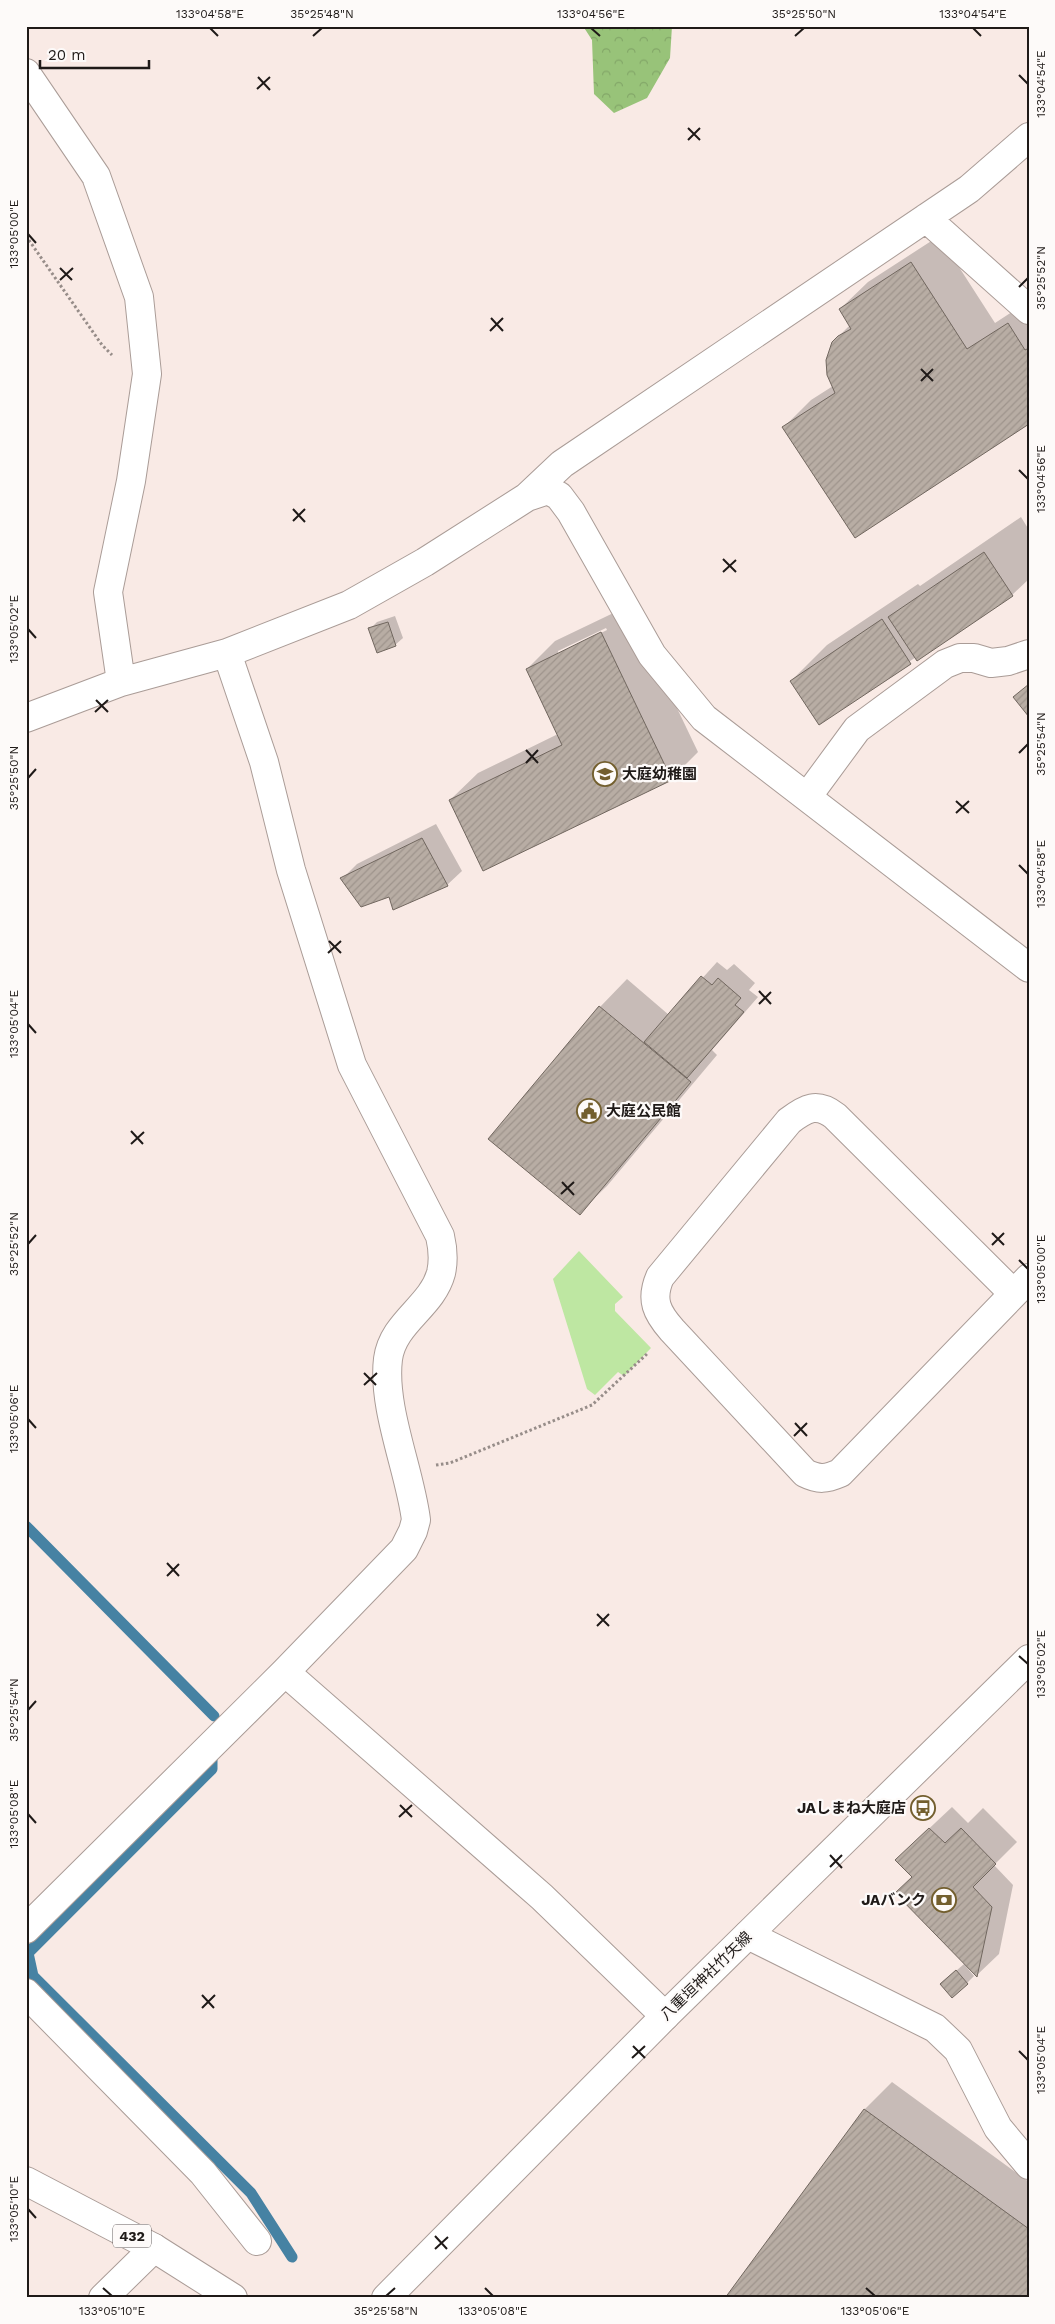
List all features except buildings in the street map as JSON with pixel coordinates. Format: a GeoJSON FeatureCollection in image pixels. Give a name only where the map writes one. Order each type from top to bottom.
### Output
{"type":"FeatureCollection","features":[{"type":"Feature","properties":{"kind":"main road"},"geometry":{"type":"LineString","coordinates":[[26,73],[96,176],[139,297],[147,374],[131,481],[108,592],[121,682]]}},
{"type":"Feature","properties":{"kind":"main road"},"geometry":{"type":"LineString","coordinates":[[26,718],[121,682],[227,653],[349,605],[425,562],[527,497],[562,464],[969,189],[1029,137]]}},
{"type":"Feature","properties":{"kind":"main road"},"geometry":{"type":"LineString","coordinates":[[926,218],[1029,310]]}},
{"type":"Feature","properties":{"kind":"main road"},"geometry":{"type":"LineString","coordinates":[[527,497],[548,490],[559,496],[571,512],[652,654],[704,718],[1029,968]]}},
{"type":"Feature","properties":{"kind":"main road"},"geometry":{"type":"LineString","coordinates":[[26,1929],[285,1672],[404,1549],[416,1520],[388,1387],[388,1359],[396,1334],[429,1296],[441,1275],[444,1256],[440,1236],[352,1065],[291,870],[264,762],[227,653]]}},
{"type":"Feature","properties":{"kind":"main road"},"geometry":{"type":"LineString","coordinates":[[807,797],[857,729],[945,664],[960,658],[974,658],[991,663],[1008,661],[1029,654]]}},
{"type":"Feature","properties":{"kind":"main road"},"geometry":{"type":"LineString","coordinates":[[813,1108],[826,1109],[835,1116],[1021,1285],[840,1473],[827,1478],[816,1479],[805,1473],[664,1321],[656,1306],[654,1290],[660,1278],[789,1121],[801,1112],[813,1108]]}},
{"type":"Feature","properties":{"kind":"main road","name":"八重垣神社竹矢線"},"geometry":{"type":"LineString","coordinates":[[386,2298],[665,2016],[1029,1659]]}},
{"type":"Feature","properties":{"kind":"main road"},"geometry":{"type":"LineString","coordinates":[[285,1672],[542,1897],[665,2016]]}},
{"type":"Feature","properties":{"kind":"main road"},"geometry":{"type":"LineString","coordinates":[[748,1934],[935,2028],[958,2050],[998,2128],[1029,2165]]}},
{"type":"Feature","properties":{"kind":"main road"},"geometry":{"type":"LineString","coordinates":[[26,1993],[203,2173],[257,2241]]}},
{"type":"Feature","properties":{"kind":"main road","name":"432"},"geometry":{"type":"LineString","coordinates":[[26,2181],[154,2248],[233,2298]]}},
{"type":"Feature","properties":{"kind":"main road"},"geometry":{"type":"LineString","coordinates":[[103,2298],[154,2248]]}},
{"type":"Feature","properties":{"kind":"path"},"geometry":{"type":"LineString","coordinates":[[26,236],[102,345],[145,388]]}},
{"type":"Feature","properties":{"kind":"path"},"geometry":{"type":"LineString","coordinates":[[405,1472],[450,1463],[592,1405],[672,1330]]}},
{"type":"Feature","properties":{"kind":"green space"},"geometry":{"type":"Polygon","coordinates":[[[583,26],[672,26],[670,58],[647,98],[614,113],[594,94],[592,40],[583,26]]]}},
{"type":"Feature","properties":{"kind":"green space"},"geometry":{"type":"Polygon","coordinates":[[[579,1251],[623,1297],[615,1304],[615,1311],[651,1348],[624,1376],[618,1372],[595,1395],[587,1389],[553,1279],[579,1251]]]}},
{"type":"Feature","properties":{"kind":"waterway"},"geometry":{"type":"LineString","coordinates":[[26,1526],[214,1716]]}},
{"type":"Feature","properties":{"kind":"waterway"},"geometry":{"type":"LineString","coordinates":[[212,1756],[212,1769],[28,1953],[33,1976],[251,2193],[292,2257]]}},
{"type":"Feature","properties":{"kind":"place","name":"大庭幼稚園"},"geometry":{"type":"Point","coordinates":[605,774]}},
{"type":"Feature","properties":{"kind":"place","name":"大庭公民館"},"geometry":{"type":"Point","coordinates":[589,1111]}},
{"type":"Feature","properties":{"kind":"place","name":"JAしまね大庭店"},"geometry":{"type":"Point","coordinates":[923,1808]}},
{"type":"Feature","properties":{"kind":"place","name":"JAバンク"},"geometry":{"type":"Point","coordinates":[944,1900]}}]}
